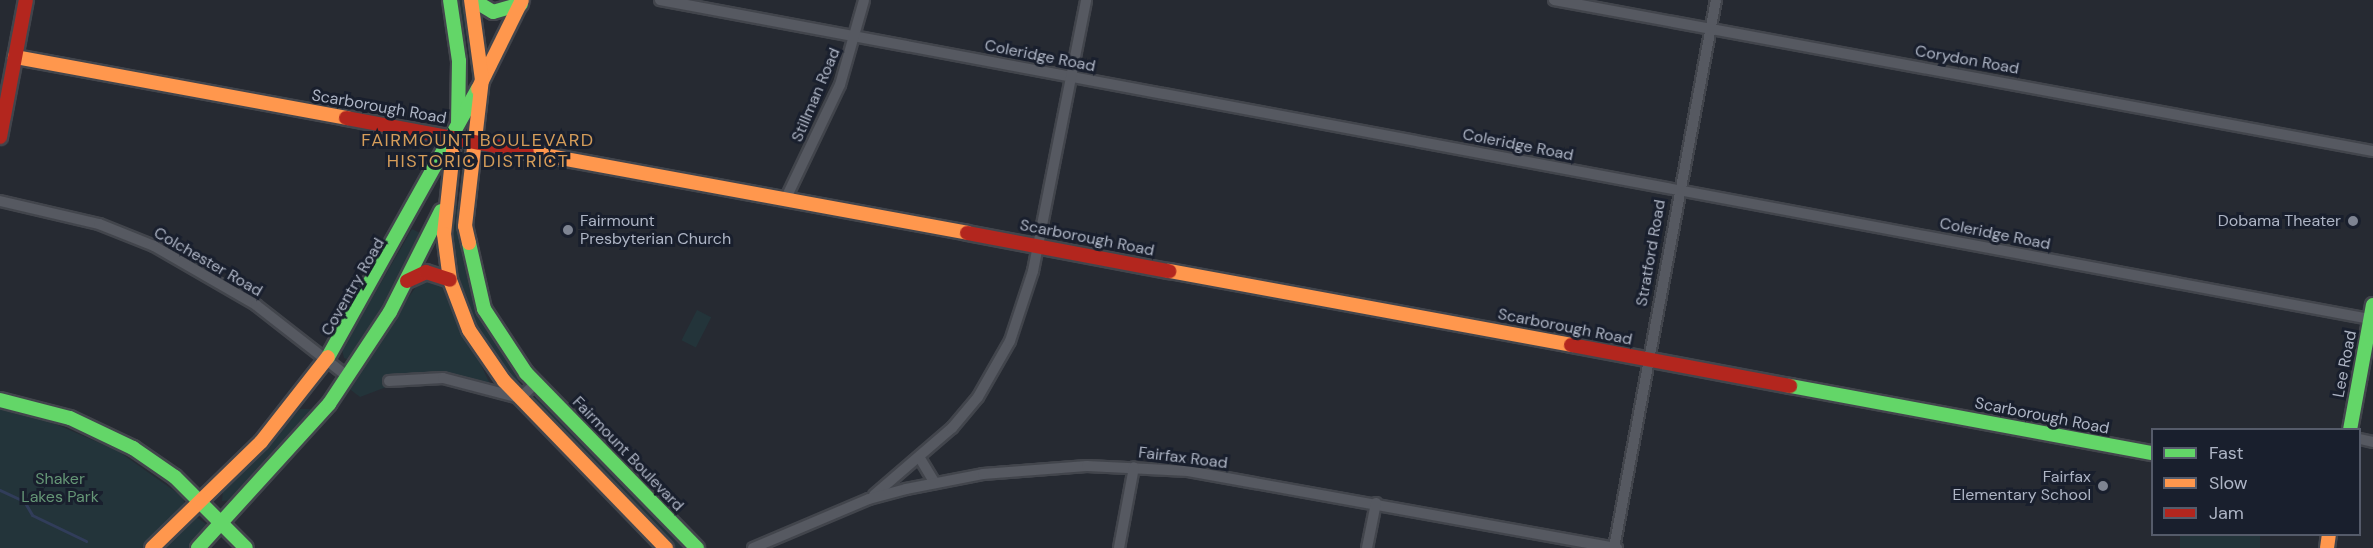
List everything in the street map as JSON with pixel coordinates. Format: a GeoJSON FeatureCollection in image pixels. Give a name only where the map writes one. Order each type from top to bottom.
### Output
{"type":"FeatureCollection","features":[{"type":"Feature","properties":{"kind":"street"},"geometry":{"type":"LineString","coordinates":[[0,136],[26,0]]}},
{"type":"Feature","properties":{"kind":"street"},"geometry":{"type":"LineString","coordinates":[[450,0],[459,62],[456,137],[443,206],[450,280],[482,352],[519,398],[666,548]]}},
{"type":"Feature","properties":{"kind":"street"},"geometry":{"type":"LineString","coordinates":[[472,0],[493,12],[521,2]]}},
{"type":"Feature","properties":{"kind":"street","name":"Fairmount Boulevard"},"geometry":{"type":"LineString","coordinates":[[472,0],[482,80],[465,215],[472,272],[497,333],[536,383],[697,548]]}},
{"type":"Feature","properties":{"kind":"street","name":"Coleridge Road"},"geometry":{"type":"LineString","coordinates":[[660,0],[2370,319]]}},
{"type":"Feature","properties":{"kind":"street","name":"Stillman Road"},"geometry":{"type":"LineString","coordinates":[[786,198],[840,86],[856,36],[864,0]]}},
{"type":"Feature","properties":{"kind":"street"},"geometry":{"type":"LineString","coordinates":[[869,499],[921,460],[965,413],[996,370],[1021,314],[1038,246],[1086,0]]}},
{"type":"Feature","properties":{"kind":"street","name":"Corydon Road"},"geometry":{"type":"LineString","coordinates":[[1554,0],[2373,151]]}},
{"type":"Feature","properties":{"kind":"street","name":"Stratford Road"},"geometry":{"type":"LineString","coordinates":[[1615,548],[1646,359],[1716,0]]}},
{"type":"Feature","properties":{"kind":"street","name":"Coventry Road"},"geometry":{"type":"LineString","coordinates":[[152,548],[261,442],[327,361],[456,137],[521,2]]}},
{"type":"Feature","properties":{"kind":"street"},"geometry":{"type":"LineString","coordinates":[[459,62],[469,66],[497,50]]}},
{"type":"Feature","properties":{"kind":"street","name":"Scarborough Road"},"geometry":{"type":"LineString","coordinates":[[15,57],[786,198],[2151,453]]}},
{"type":"Feature","properties":{"kind":"street"},"geometry":{"type":"LineString","coordinates":[[198,548],[223,523],[348,377],[407,281],[474,141]]}},
{"type":"Feature","properties":{"kind":"street","name":"Colchester Road"},"geometry":{"type":"LineString","coordinates":[[0,201],[89,222],[154,246],[256,305],[348,377]]}},
{"type":"Feature","properties":{"kind":"street"},"geometry":{"type":"LineString","coordinates":[[407,281],[426,272],[450,280]]}},
{"type":"Feature","properties":{"kind":"street","name":"Lee Road"},"geometry":{"type":"LineString","coordinates":[[2350,428],[2373,305]]}},
{"type":"Feature","properties":{"kind":"street"},"geometry":{"type":"LineString","coordinates":[[389,381],[443,378],[519,398]]}},
{"type":"Feature","properties":{"kind":"street"},"geometry":{"type":"LineString","coordinates":[[519,398],[536,383]]}},
{"type":"Feature","properties":{"kind":"street"},"geometry":{"type":"LineString","coordinates":[[0,400],[109,434],[156,463],[200,500],[246,548]]}},
{"type":"Feature","properties":{"kind":"street"},"geometry":{"type":"LineString","coordinates":[[921,460],[935,483]]}},
{"type":"Feature","properties":{"kind":"street"},"geometry":{"type":"LineString","coordinates":[[1119,548],[1134,467]]}},
{"type":"Feature","properties":{"kind":"street","name":"Fairfax Road"},"geometry":{"type":"LineString","coordinates":[[753,548],[869,499],[935,483],[1026,469],[1134,467],[1376,503],[1615,548]]}},
{"type":"Feature","properties":{"kind":"street"},"geometry":{"type":"LineString","coordinates":[[1367,548],[1376,503]]}},
{"type":"Feature","properties":{"kind":"green space"},"geometry":{"type":"Polygon","coordinates":[[[455,0],[466,0],[466,53],[455,53],[455,0]]]}},
{"type":"Feature","properties":{"kind":"green space"},"geometry":{"type":"Polygon","coordinates":[[[451,203],[460,205],[463,258],[477,304],[521,377],[516,385],[478,334],[464,304],[449,229],[451,203]]]}},
{"type":"Feature","properties":{"kind":"green space"},"geometry":{"type":"Polygon","coordinates":[[[412,229],[426,236],[408,273],[350,360],[344,358],[342,350],[412,229]]]}},
{"type":"Feature","properties":{"kind":"green space"},"geometry":{"type":"Polygon","coordinates":[[[422,278],[443,285],[490,384],[407,374],[387,378],[389,386],[360,397],[347,387],[422,278]]]}},
{"type":"Feature","properties":{"kind":"green space"},"geometry":{"type":"Polygon","coordinates":[[[697,310],[711,317],[696,348],[682,340],[697,310]]]}},
{"type":"Feature","properties":{"kind":"green space"},"geometry":{"type":"Polygon","coordinates":[[[536,396],[543,397],[689,548],[673,548],[534,407],[536,396]]]}},
{"type":"Feature","properties":{"kind":"green space","name":"Shaker Lakes Park"},"geometry":{"type":"Polygon","coordinates":[[[0,409],[51,422],[118,451],[183,497],[186,508],[144,548],[0,548],[0,409]]]}},
{"type":"Feature","properties":{"kind":"green space"},"geometry":{"type":"Polygon","coordinates":[[[300,409],[311,409],[311,418],[234,500],[222,501],[223,490],[300,409]]]}},
{"type":"Feature","properties":{"kind":"green space"},"geometry":{"type":"Polygon","coordinates":[[[195,516],[210,527],[191,548],[163,548],[195,516]]]}},
{"type":"Feature","properties":{"kind":"green space"},"geometry":{"type":"Polygon","coordinates":[[[2180,536],[2260,536],[2260,548],[2180,548],[2180,536]]]}},
{"type":"Feature","properties":{"kind":"waterway"},"geometry":{"type":"LineString","coordinates":[[0,490],[24,501],[32,515],[86,541]]}},
{"type":"Feature","properties":{"kind":"traffic: fast"},"geometry":{"type":"LineString","coordinates":[[450,0],[459,61],[458,123]]}},
{"type":"Feature","properties":{"kind":"traffic: fast"},"geometry":{"type":"LineString","coordinates":[[473,0],[493,12],[521,4]]}},
{"type":"Feature","properties":{"kind":"traffic: fast"},"geometry":{"type":"LineString","coordinates":[[328,357],[478,89]]}},
{"type":"Feature","properties":{"kind":"traffic: fast"},"geometry":{"type":"LineString","coordinates":[[198,548],[329,404],[390,312],[441,211]]}},
{"type":"Feature","properties":{"kind":"traffic: fast"},"geometry":{"type":"LineString","coordinates":[[469,243],[484,309],[526,373],[697,548]]}},
{"type":"Feature","properties":{"kind":"traffic: fast"},"geometry":{"type":"LineString","coordinates":[[2350,428],[2373,305]]}},
{"type":"Feature","properties":{"kind":"traffic: fast"},"geometry":{"type":"LineString","coordinates":[[1790,386],[2151,453]]}},
{"type":"Feature","properties":{"kind":"traffic: fast"},"geometry":{"type":"LineString","coordinates":[[0,400],[70,418],[133,448],[175,477],[246,548]]}},
{"type":"Feature","properties":{"kind":"traffic: slow"},"geometry":{"type":"LineString","coordinates":[[469,243],[465,226],[482,80],[471,0]]}},
{"type":"Feature","properties":{"kind":"traffic: slow"},"geometry":{"type":"LineString","coordinates":[[478,89],[522,0]]}},
{"type":"Feature","properties":{"kind":"traffic: slow"},"geometry":{"type":"LineString","coordinates":[[15,57],[346,118]]}},
{"type":"Feature","properties":{"kind":"traffic: slow"},"geometry":{"type":"LineString","coordinates":[[454,142],[444,234],[450,280],[469,330],[504,381],[666,548]]}},
{"type":"Feature","properties":{"kind":"traffic: slow"},"geometry":{"type":"LineString","coordinates":[[527,152],[967,233]]}},
{"type":"Feature","properties":{"kind":"traffic: slow"},"geometry":{"type":"LineString","coordinates":[[1169,271],[1571,345]]}},
{"type":"Feature","properties":{"kind":"traffic: slow"},"geometry":{"type":"LineString","coordinates":[[152,548],[261,442],[328,357]]}},
{"type":"Feature","properties":{"kind":"traffic: slow"},"geometry":{"type":"LineString","coordinates":[[2327,548],[2329,536]]}},
{"type":"Feature","properties":{"kind":"traffic: jam"},"geometry":{"type":"LineString","coordinates":[[0,137],[26,0]]}},
{"type":"Feature","properties":{"kind":"traffic: jam"},"geometry":{"type":"LineString","coordinates":[[346,118],[527,152]]}},
{"type":"Feature","properties":{"kind":"traffic: jam"},"geometry":{"type":"LineString","coordinates":[[967,233],[1169,271]]}},
{"type":"Feature","properties":{"kind":"traffic: jam"},"geometry":{"type":"LineString","coordinates":[[407,281],[426,272],[450,280]]}},
{"type":"Feature","properties":{"kind":"traffic: jam"},"geometry":{"type":"LineString","coordinates":[[1571,345],[1790,386]]}},
{"type":"Feature","properties":{"kind":"place","name":"Dobama Theater"},"geometry":{"type":"Point","coordinates":[2353,221]}},
{"type":"Feature","properties":{"kind":"place","name":"Fairmount Presbyterian Church"},"geometry":{"type":"Point","coordinates":[568,230]}},
{"type":"Feature","properties":{"kind":"place","name":"Fairfax Elementary School"},"geometry":{"type":"Point","coordinates":[2103,486]}},
{"type":"Feature","properties":{"kind":"district","name":"FAIRMOUNT BOULEVARD HISTORIC DISTRICT"},"geometry":{"type":"Point","coordinates":[478,151]}}]}
